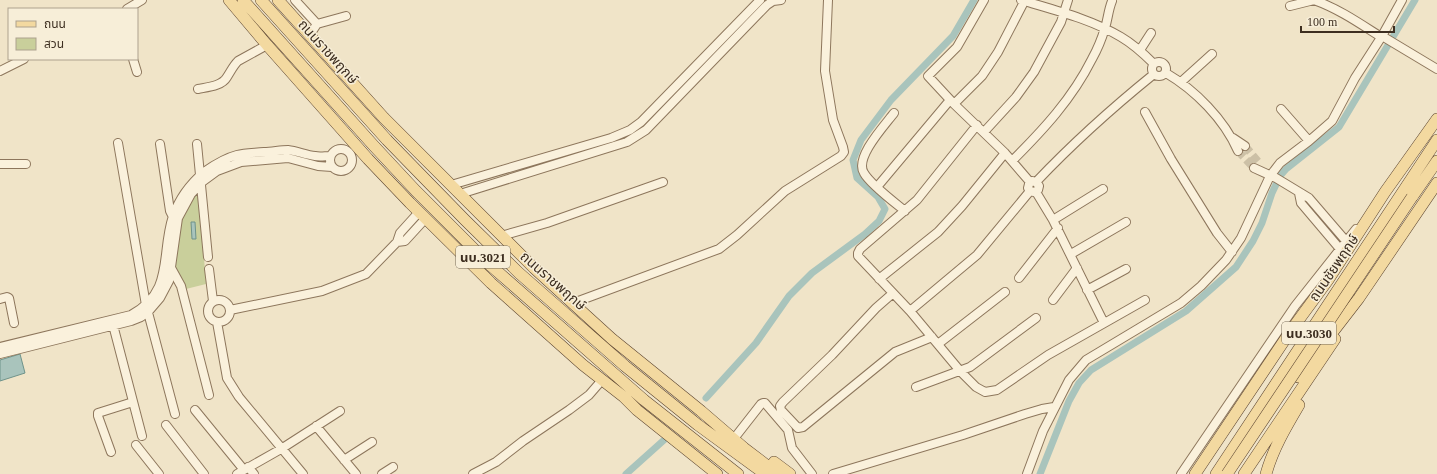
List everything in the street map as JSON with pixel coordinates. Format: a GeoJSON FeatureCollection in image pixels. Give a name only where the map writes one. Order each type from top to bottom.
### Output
{"type":"FeatureCollection","features":[{"type":"Feature","properties":{"kind":"main road"},"geometry":{"type":"LineString","coordinates":[[223,0],[255,31]]}},
{"type":"Feature","properties":{"kind":"main road","name":"นบ.3021"},"geometry":{"type":"LineString","coordinates":[[229,0],[365,155],[422,215],[491,283],[558,344],[624,397]]}},
{"type":"Feature","properties":{"kind":"main road","name":"ถนนราชพฤกษ์"},"geometry":{"type":"LineString","coordinates":[[243,0],[374,146],[454,229],[506,279],[644,400],[738,474]]}},
{"type":"Feature","properties":{"kind":"main road","name":"ถนนราชพฤกษ์"},"geometry":{"type":"LineString","coordinates":[[261,0],[382,134],[465,220],[519,272],[625,366],[698,425],[765,474]]}},
{"type":"Feature","properties":{"kind":"main road","name":"ถนนราชพฤกษ์"},"geometry":{"type":"LineString","coordinates":[[278,0],[384,118],[534,268]]}},
{"type":"Feature","properties":{"kind":"main road"},"geometry":{"type":"LineString","coordinates":[[254,12],[281,60]]}},
{"type":"Feature","properties":{"kind":"main road"},"geometry":{"type":"LineString","coordinates":[[321,67],[384,118]]}},
{"type":"Feature","properties":{"kind":"main road"},"geometry":{"type":"LineString","coordinates":[[1195,474],[1284,342],[1328,280],[1385,192],[1437,118]]}},
{"type":"Feature","properties":{"kind":"main road","name":"ถนนชัยพฤกษ์"},"geometry":{"type":"LineString","coordinates":[[1227,474],[1407,194],[1437,140]]}},
{"type":"Feature","properties":{"kind":"main road","name":"ถนนชัยพฤกษ์"},"geometry":{"type":"LineString","coordinates":[[1214,474],[1407,194],[1437,160]]}},
{"type":"Feature","properties":{"kind":"main road"},"geometry":{"type":"LineString","coordinates":[[1244,474],[1313,373],[1359,298],[1437,184]]}},
{"type":"Feature","properties":{"kind":"main road"},"geometry":{"type":"LineString","coordinates":[[534,268],[612,338],[744,448],[778,474]]}},
{"type":"Feature","properties":{"kind":"main road","name":"นบ.3021"},"geometry":{"type":"LineString","coordinates":[[534,268],[580,326]]}},
{"type":"Feature","properties":{"kind":"main road"},"geometry":{"type":"LineString","coordinates":[[1227,474],[1239,446],[1328,280]]}},
{"type":"Feature","properties":{"kind":"main road"},"geometry":{"type":"LineString","coordinates":[[1214,474],[1239,446],[1359,298]]}},
{"type":"Feature","properties":{"kind":"main road"},"geometry":{"type":"LineString","coordinates":[[1266,474],[1270,460],[1281,436],[1306,393],[1313,373]]}},
{"type":"Feature","properties":{"kind":"main road"},"geometry":{"type":"LineString","coordinates":[[624,397],[665,416]]}},
{"type":"Feature","properties":{"kind":"main road"},"geometry":{"type":"LineString","coordinates":[[624,397],[637,410],[717,474]]}},
{"type":"Feature","properties":{"kind":"main road"},"geometry":{"type":"LineString","coordinates":[[701,411],[790,474]]}},
{"type":"Feature","properties":{"kind":"street"},"geometry":{"type":"LineString","coordinates":[[129,8],[142,0]]}},
{"type":"Feature","properties":{"kind":"street"},"geometry":{"type":"LineString","coordinates":[[295,0],[316,24]]}},
{"type":"Feature","properties":{"kind":"street"},"geometry":{"type":"LineString","coordinates":[[750,0],[750,10]]}},
{"type":"Feature","properties":{"kind":"street"},"geometry":{"type":"LineString","coordinates":[[460,194],[612,142],[641,122],[760,0]]}},
{"type":"Feature","properties":{"kind":"street"},"geometry":{"type":"LineString","coordinates":[[451,185],[612,142],[627,142],[646,130],[767,5],[773,1],[782,0]]}},
{"type":"Feature","properties":{"kind":"street"},"geometry":{"type":"LineString","coordinates":[[573,303],[718,249],[785,191],[838,160],[844,152],[844,147],[833,120],[825,71],[828,0]]}},
{"type":"Feature","properties":{"kind":"street"},"geometry":{"type":"LineString","coordinates":[[910,311],[977,255],[1038,186],[952,102],[928,76],[957,47],[984,0]]}},
{"type":"Feature","properties":{"kind":"street"},"geometry":{"type":"LineString","coordinates":[[877,187],[952,102],[982,76],[998,52],[1024,0],[1105,28],[1122,37],[1140,50],[1154,64]]}},
{"type":"Feature","properties":{"kind":"street"},"geometry":{"type":"LineString","coordinates":[[984,132],[1016,97],[1034,72],[1062,22],[1068,0]]}},
{"type":"Feature","properties":{"kind":"street"},"geometry":{"type":"LineString","coordinates":[[1290,6],[1314,0],[1331,6],[1437,69]]}},
{"type":"Feature","properties":{"kind":"street"},"geometry":{"type":"LineString","coordinates":[[1027,474],[1043,431],[1069,380],[1086,360],[1181,303],[1201,286],[1232,252],[1241,238],[1270,176],[1280,163],[1332,121],[1355,78],[1382,37],[1402,0]]}},
{"type":"Feature","properties":{"kind":"street"},"geometry":{"type":"LineString","coordinates":[[1012,161],[1044,129],[1071,96],[1092,59],[1105,28],[1112,2]]}},
{"type":"Feature","properties":{"kind":"street"},"geometry":{"type":"LineString","coordinates":[[308,34],[313,30],[316,24],[346,16]]}},
{"type":"Feature","properties":{"kind":"street"},"geometry":{"type":"LineString","coordinates":[[1140,50],[1151,33]]}},
{"type":"Feature","properties":{"kind":"street"},"geometry":{"type":"LineString","coordinates":[[198,89],[223,82],[238,61],[267,45]]}},
{"type":"Feature","properties":{"kind":"street"},"geometry":{"type":"LineString","coordinates":[[1181,82],[1212,54]]}},
{"type":"Feature","properties":{"kind":"street"},"geometry":{"type":"LineString","coordinates":[[0,71],[22,60]]}},
{"type":"Feature","properties":{"kind":"street"},"geometry":{"type":"LineString","coordinates":[[133,60],[137,72]]}},
{"type":"Feature","properties":{"kind":"street"},"geometry":{"type":"LineString","coordinates":[[1154,64],[1159,62],[1164,64],[1166,73]]}},
{"type":"Feature","properties":{"kind":"street"},"geometry":{"type":"LineString","coordinates":[[1154,64],[1152,68],[1154,74],[1160,77],[1166,73]]}},
{"type":"Feature","properties":{"kind":"street"},"geometry":{"type":"LineString","coordinates":[[1166,73],[1181,82],[1215,116],[1242,148]]}},
{"type":"Feature","properties":{"kind":"street"},"geometry":{"type":"LineString","coordinates":[[1033,182],[1070,147],[1154,74]]}},
{"type":"Feature","properties":{"kind":"street"},"geometry":{"type":"LineString","coordinates":[[1281,109],[1309,141]]}},
{"type":"Feature","properties":{"kind":"street"},"geometry":{"type":"LineString","coordinates":[[1144,112],[1217,233],[1232,252]]}},
{"type":"Feature","properties":{"kind":"street"},"geometry":{"type":"LineString","coordinates":[[894,113],[864,154],[862,163],[863,173],[905,211]]}},
{"type":"Feature","properties":{"kind":"street"},"geometry":{"type":"LineString","coordinates":[[977,125],[917,200],[858,252],[858,256],[892,294],[910,311],[961,372],[980,390],[990,392],[998,390],[1034,364],[1145,300]]}},
{"type":"Feature","properties":{"kind":"street"},"geometry":{"type":"LineString","coordinates":[[118,143],[147,308],[175,414]]}},
{"type":"Feature","properties":{"kind":"street"},"geometry":{"type":"LineString","coordinates":[[160,144],[170,211],[175,218]]}},
{"type":"Feature","properties":{"kind":"street"},"geometry":{"type":"LineString","coordinates":[[197,144],[208,257]]}},
{"type":"Feature","properties":{"kind":"street"},"geometry":{"type":"LineString","coordinates":[[342,149],[349,152],[352,159],[350,166],[344,170],[337,171],[329,160],[330,156],[335,150],[342,149]]}},
{"type":"Feature","properties":{"kind":"street"},"geometry":{"type":"LineString","coordinates":[[0,347],[112,323],[131,321],[141,317],[147,308],[160,298],[169,281],[169,266],[175,218],[201,179],[215,164],[236,155],[288,150],[314,156],[330,156]]}},
{"type":"Feature","properties":{"kind":"street"},"geometry":{"type":"LineString","coordinates":[[879,279],[938,232],[962,206],[1005,153]]}},
{"type":"Feature","properties":{"kind":"street"},"geometry":{"type":"LineString","coordinates":[[352,159],[365,155]]}},
{"type":"Feature","properties":{"kind":"street"},"geometry":{"type":"LineString","coordinates":[[201,179],[241,162],[283,157],[318,166],[332,166]]}},
{"type":"Feature","properties":{"kind":"street"},"geometry":{"type":"LineString","coordinates":[[0,164],[26,164]]}},
{"type":"Feature","properties":{"kind":"street"},"geometry":{"type":"LineString","coordinates":[[1258,166],[1270,176],[1309,198],[1346,241]]}},
{"type":"Feature","properties":{"kind":"street"},"geometry":{"type":"LineString","coordinates":[[501,236],[547,223],[663,182]]}},
{"type":"Feature","properties":{"kind":"street"},"geometry":{"type":"LineString","coordinates":[[1053,220],[1103,189]]}},
{"type":"Feature","properties":{"kind":"street"},"geometry":{"type":"LineString","coordinates":[[1033,192],[1058,228],[1104,323]]}},
{"type":"Feature","properties":{"kind":"street"},"geometry":{"type":"LineString","coordinates":[[1181,474],[1295,306],[1385,192]]}},
{"type":"Feature","properties":{"kind":"street"},"geometry":{"type":"LineString","coordinates":[[1299,193],[1301,203],[1340,249]]}},
{"type":"Feature","properties":{"kind":"street"},"geometry":{"type":"LineString","coordinates":[[230,310],[322,291],[366,274],[397,242],[405,241],[422,215]]}},
{"type":"Feature","properties":{"kind":"street"},"geometry":{"type":"LineString","coordinates":[[1071,254],[1126,222]]}},
{"type":"Feature","properties":{"kind":"street"},"geometry":{"type":"LineString","coordinates":[[1019,278],[1058,228]]}},
{"type":"Feature","properties":{"kind":"street"},"geometry":{"type":"LineString","coordinates":[[169,266],[181,286],[210,395]]}},
{"type":"Feature","properties":{"kind":"street"},"geometry":{"type":"LineString","coordinates":[[1053,300],[1077,268]]}},
{"type":"Feature","properties":{"kind":"street"},"geometry":{"type":"LineString","coordinates":[[209,269],[213,302]]}},
{"type":"Feature","properties":{"kind":"street"},"geometry":{"type":"LineString","coordinates":[[1087,290],[1126,269]]}},
{"type":"Feature","properties":{"kind":"street"},"geometry":{"type":"LineString","coordinates":[[938,344],[1005,292]]}},
{"type":"Feature","properties":{"kind":"street"},"geometry":{"type":"LineString","coordinates":[[892,294],[876,308],[832,355],[783,402],[780,406],[781,410],[798,428],[804,427],[895,352],[932,337]]}},
{"type":"Feature","properties":{"kind":"street"},"geometry":{"type":"LineString","coordinates":[[0,299],[7,297],[9,298],[14,323]]}},
{"type":"Feature","properties":{"kind":"street"},"geometry":{"type":"LineString","coordinates":[[223,300],[228,305],[230,310],[228,318],[221,322],[217,322],[211,318],[208,312],[210,304],[213,302],[223,300]]}},
{"type":"Feature","properties":{"kind":"street"},"geometry":{"type":"LineString","coordinates":[[916,387],[961,372],[970,367],[1036,318]]}},
{"type":"Feature","properties":{"kind":"street"},"geometry":{"type":"LineString","coordinates":[[217,322],[227,378],[239,397],[303,474]]}},
{"type":"Feature","properties":{"kind":"street"},"geometry":{"type":"LineString","coordinates":[[0,354],[112,323]]}},
{"type":"Feature","properties":{"kind":"street"},"geometry":{"type":"LineString","coordinates":[[112,323],[142,436]]}},
{"type":"Feature","properties":{"kind":"street"},"geometry":{"type":"LineString","coordinates":[[473,474],[496,462],[523,441],[569,410],[589,394],[602,380]]}},
{"type":"Feature","properties":{"kind":"street"},"geometry":{"type":"LineString","coordinates":[[111,452],[98,413],[133,402]]}},
{"type":"Feature","properties":{"kind":"street"},"geometry":{"type":"LineString","coordinates":[[736,436],[762,402],[788,430],[792,448],[812,474]]}},
{"type":"Feature","properties":{"kind":"street"},"geometry":{"type":"LineString","coordinates":[[833,474],[963,435],[1025,414],[1054,407]]}},
{"type":"Feature","properties":{"kind":"street"},"geometry":{"type":"LineString","coordinates":[[195,410],[243,470],[254,474]]}},
{"type":"Feature","properties":{"kind":"street"},"geometry":{"type":"LineString","coordinates":[[243,470],[281,449],[340,411]]}},
{"type":"Feature","properties":{"kind":"street"},"geometry":{"type":"LineString","coordinates":[[166,425],[204,474]]}},
{"type":"Feature","properties":{"kind":"street"},"geometry":{"type":"LineString","coordinates":[[316,426],[356,474]]}},
{"type":"Feature","properties":{"kind":"street"},"geometry":{"type":"LineString","coordinates":[[344,460],[372,442]]}},
{"type":"Feature","properties":{"kind":"street"},"geometry":{"type":"LineString","coordinates":[[136,445],[159,474]]}},
{"type":"Feature","properties":{"kind":"street"},"geometry":{"type":"LineString","coordinates":[[382,474],[393,467]]}},
{"type":"Feature","properties":{"kind":"green space"},"geometry":{"type":"Polygon","coordinates":[[[202,182],[208,257],[204,258],[206,284],[182,290],[172,267],[178,218],[202,182]]]}},
{"type":"Feature","properties":{"kind":"water"},"geometry":{"type":"Polygon","coordinates":[[[191,222],[195,222],[196,239],[192,239],[191,222]]]}},
{"type":"Feature","properties":{"kind":"water"},"geometry":{"type":"Polygon","coordinates":[[[20,354],[25,373],[0,381],[0,360],[20,354]]]}},
{"type":"Feature","properties":{"kind":"waterway"},"geometry":{"type":"LineString","coordinates":[[706,398],[756,343],[789,296],[812,273],[865,234],[879,221],[885,209],[878,197],[857,178],[853,160],[861,140],[891,100],[953,36],[974,0]]}},
{"type":"Feature","properties":{"kind":"waterway"},"geometry":{"type":"LineString","coordinates":[[1040,474],[1069,401],[1079,383],[1091,370],[1186,311],[1236,267],[1253,241],[1262,223],[1272,193],[1280,176],[1286,169],[1339,127],[1415,0]]}},
{"type":"Feature","properties":{"kind":"waterway"},"geometry":{"type":"LineString","coordinates":[[626,474],[664,440]]}},
{"type":"Feature","properties":{"kind":"tunnel"},"geometry":{"type":"LineString","coordinates":[[1245,146],[1260,164]]}},
{"type":"Feature","properties":{"kind":"tunnel"},"geometry":{"type":"LineString","coordinates":[[1238,151],[1254,168]]}}]}
